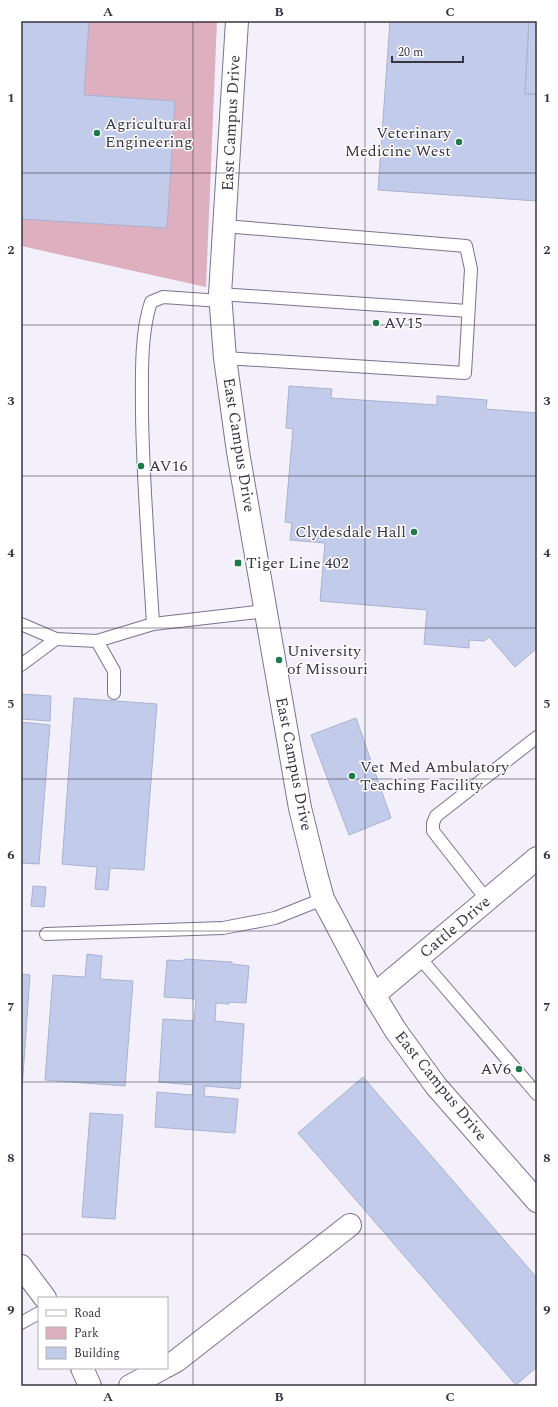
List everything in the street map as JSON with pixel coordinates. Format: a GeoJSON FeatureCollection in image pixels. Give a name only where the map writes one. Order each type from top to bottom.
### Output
{"type":"FeatureCollection","features":[{"type":"Feature","properties":{"kind":"street","name":"East Campus Drive"},"geometry":{"type":"LineString","coordinates":[[237,21],[220,297],[225,358],[238,452],[300,808],[323,899],[374,995],[396,1032],[436,1086],[537,1201]]}},
{"type":"Feature","properties":{"kind":"street","name":"Cattle Drive"},"geometry":{"type":"LineString","coordinates":[[374,995],[537,858]]}},
{"type":"Feature","properties":{"kind":"street"},"geometry":{"type":"LineString","coordinates":[[168,1365],[176,1361],[350,1225]]}},
{"type":"Feature","properties":{"kind":"street"},"geometry":{"type":"LineString","coordinates":[[21,1266],[44,1297]]}},
{"type":"Feature","properties":{"kind":"street"},"geometry":{"type":"LineString","coordinates":[[82,1369],[90,1386]]}},
{"type":"Feature","properties":{"kind":"street"},"geometry":{"type":"LineString","coordinates":[[130,1386],[161,1369]]}},
{"type":"Feature","properties":{"kind":"lane"},"geometry":{"type":"LineString","coordinates":[[224,226],[466,246],[471,269],[465,373],[225,358]]}},
{"type":"Feature","properties":{"kind":"lane"},"geometry":{"type":"LineString","coordinates":[[153,624],[143,464],[142,371],[147,315],[151,302],[164,297],[220,297],[468,311]]}},
{"type":"Feature","properties":{"kind":"lane"},"geometry":{"type":"LineString","coordinates":[[21,624],[56,638],[97,641],[153,624],[266,611]]}},
{"type":"Feature","properties":{"kind":"lane"},"geometry":{"type":"LineString","coordinates":[[21,665],[56,638]]}},
{"type":"Feature","properties":{"kind":"lane"},"geometry":{"type":"LineString","coordinates":[[97,641],[114,671],[114,693]]}},
{"type":"Feature","properties":{"kind":"lane"},"geometry":{"type":"LineString","coordinates":[[487,900],[433,831],[433,823],[436,816],[537,737]]}},
{"type":"Feature","properties":{"kind":"lane"},"geometry":{"type":"LineString","coordinates":[[46,934],[223,928],[275,918],[323,899]]}},
{"type":"Feature","properties":{"kind":"lane"},"geometry":{"type":"LineString","coordinates":[[419,957],[537,1094]]}},
{"type":"Feature","properties":{"kind":"lane"},"geometry":{"type":"LineString","coordinates":[[21,1323],[38,1314]]}},
{"type":"Feature","properties":{"kind":"green space"},"geometry":{"type":"Polygon","coordinates":[[[21,21],[217,21],[206,287],[21,246],[21,21]]]}},
{"type":"Feature","properties":{"kind":"building","name":"Agricultural Engineering"},"geometry":{"type":"Polygon","coordinates":[[[21,21],[89,21],[84,95],[175,101],[167,228],[21,219],[21,21]]]}},
{"type":"Feature","properties":{"kind":"building","name":"Veterinary Medicine West"},"geometry":{"type":"Polygon","coordinates":[[[390,21],[529,21],[525,94],[537,95],[537,201],[378,190],[390,21]]]}},
{"type":"Feature","properties":{"kind":"building"},"geometry":{"type":"Polygon","coordinates":[[[529,21],[537,21],[537,94],[525,94],[529,21]]]}},
{"type":"Feature","properties":{"kind":"building","name":"Clydesdale Hall"},"geometry":{"type":"Polygon","coordinates":[[[289,386],[332,389],[331,398],[437,405],[437,396],[487,400],[486,409],[537,413],[537,648],[515,667],[489,637],[484,641],[469,640],[469,648],[424,644],[427,610],[320,601],[325,543],[290,540],[292,523],[285,522],[293,429],[286,428],[289,386]]]}},
{"type":"Feature","properties":{"kind":"building"},"geometry":{"type":"Polygon","coordinates":[[[21,694],[51,696],[50,721],[21,719],[21,694]]]}},
{"type":"Feature","properties":{"kind":"building"},"geometry":{"type":"Polygon","coordinates":[[[74,698],[157,704],[144,870],[110,868],[108,890],[95,889],[97,867],[62,864],[74,698]]]}},
{"type":"Feature","properties":{"kind":"building","name":"Vet Med Ambulatory Teaching Facility"},"geometry":{"type":"Polygon","coordinates":[[[356,718],[391,818],[349,835],[311,735],[356,718]]]}},
{"type":"Feature","properties":{"kind":"building"},"geometry":{"type":"Polygon","coordinates":[[[21,722],[50,725],[39,864],[21,863],[21,722]]]}},
{"type":"Feature","properties":{"kind":"building"},"geometry":{"type":"Polygon","coordinates":[[[33,886],[46,887],[44,907],[31,906],[33,886]]]}},
{"type":"Feature","properties":{"kind":"building"},"geometry":{"type":"Polygon","coordinates":[[[87,954],[102,956],[100,979],[133,981],[125,1086],[45,1080],[53,975],[85,977],[87,954]]]}},
{"type":"Feature","properties":{"kind":"building"},"geometry":{"type":"Polygon","coordinates":[[[184,959],[232,962],[232,964],[249,966],[246,1003],[216,1003],[215,1021],[244,1024],[240,1089],[205,1086],[204,1096],[238,1099],[235,1133],[155,1127],[157,1092],[192,1095],[193,1085],[159,1082],[163,1019],[194,1021],[196,999],[164,997],[167,960],[184,961],[184,959]]]}},
{"type":"Feature","properties":{"kind":"building"},"geometry":{"type":"Polygon","coordinates":[[[21,974],[30,975],[21,1104],[21,974]]]}},
{"type":"Feature","properties":{"kind":"building"},"geometry":{"type":"Polygon","coordinates":[[[363,1077],[537,1278],[537,1367],[516,1385],[298,1133],[363,1077]]]}},
{"type":"Feature","properties":{"kind":"building"},"geometry":{"type":"Polygon","coordinates":[[[90,1113],[123,1115],[115,1219],[82,1217],[90,1113]]]}},
{"type":"Feature","properties":{"kind":"place","name":"Agricultural Engineering"},"geometry":{"type":"Point","coordinates":[97,133]}},
{"type":"Feature","properties":{"kind":"place","name":"Veterinary Medicine West"},"geometry":{"type":"Point","coordinates":[459,142]}},
{"type":"Feature","properties":{"kind":"place","name":"AV15"},"geometry":{"type":"Point","coordinates":[376,323]}},
{"type":"Feature","properties":{"kind":"place","name":"AV16"},"geometry":{"type":"Point","coordinates":[141,466]}},
{"type":"Feature","properties":{"kind":"place","name":"Clydesdale Hall"},"geometry":{"type":"Point","coordinates":[414,532]}},
{"type":"Feature","properties":{"kind":"place","name":"Tiger Line 402"},"geometry":{"type":"Point","coordinates":[238,563]}},
{"type":"Feature","properties":{"kind":"place","name":"University of Missouri"},"geometry":{"type":"Point","coordinates":[279,660]}},
{"type":"Feature","properties":{"kind":"place","name":"Vet Med Ambulatory Teaching Facility"},"geometry":{"type":"Point","coordinates":[352,776]}},
{"type":"Feature","properties":{"kind":"place","name":"AV6"},"geometry":{"type":"Point","coordinates":[519,1069]}}]}
